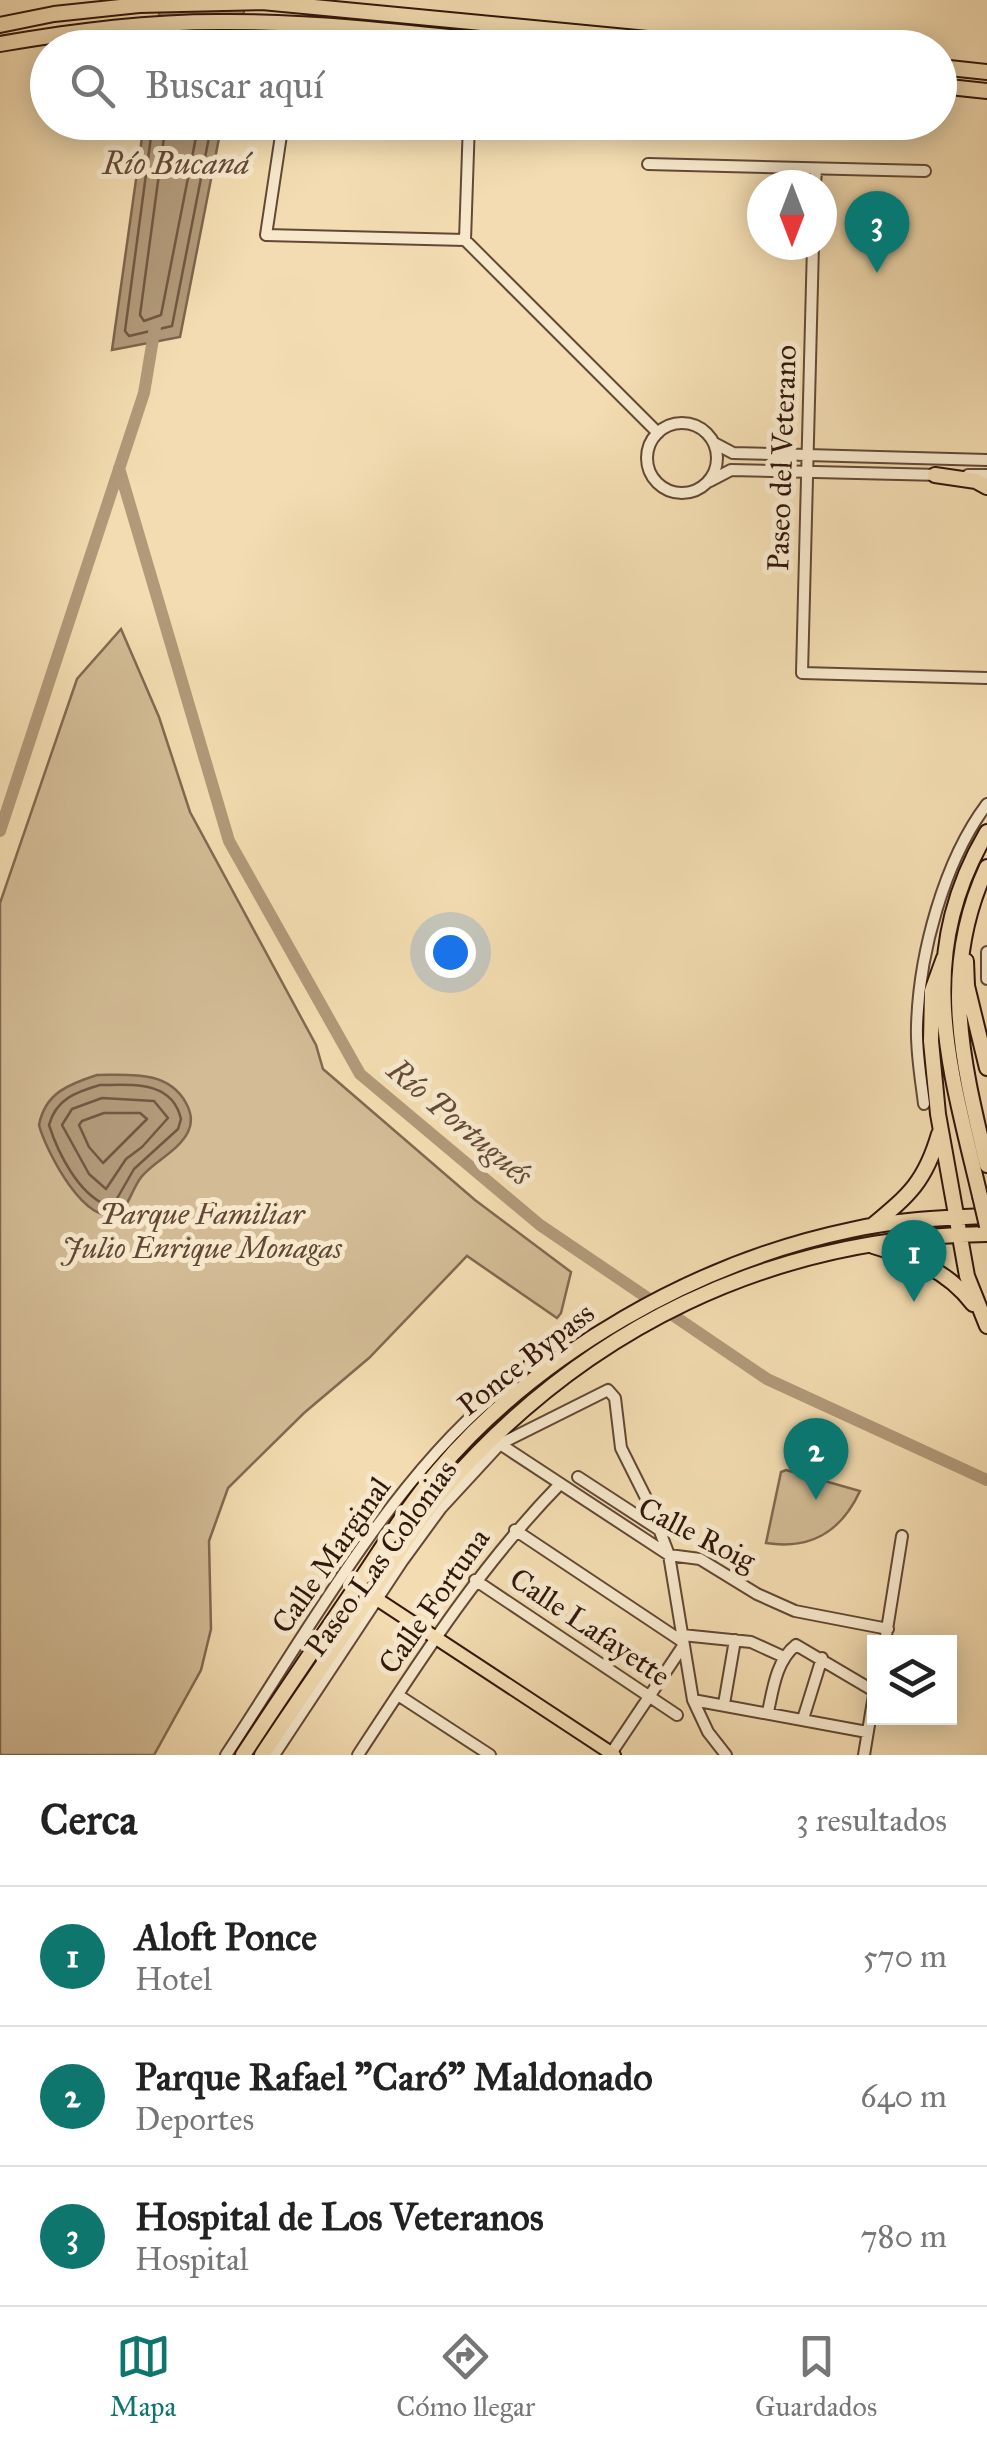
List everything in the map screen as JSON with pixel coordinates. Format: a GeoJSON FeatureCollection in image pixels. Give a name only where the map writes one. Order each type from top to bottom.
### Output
{"type":"FeatureCollection","features":[{"type":"Feature","properties":{"kind":"highway"},"geometry":{"type":"LineString","coordinates":[[0,25],[86,10],[220,2],[310,5],[561,30]]}},
{"type":"Feature","properties":{"kind":"highway"},"geometry":{"type":"LineString","coordinates":[[84,30],[209,22],[369,30]]}},
{"type":"Feature","properties":{"kind":"highway"},"geometry":{"type":"LineString","coordinates":[[0,44],[30,39]]}},
{"type":"Feature","properties":{"kind":"highway"},"geometry":{"type":"LineString","coordinates":[[957,69],[987,72]]}},
{"type":"Feature","properties":{"kind":"highway"},"geometry":{"type":"LineString","coordinates":[[957,88],[987,91]]}},
{"type":"Feature","properties":{"kind":"highway"},"geometry":{"type":"LineString","coordinates":[[936,475],[976,481],[987,487]]}},
{"type":"Feature","properties":{"kind":"highway"},"geometry":{"type":"LineString","coordinates":[[986,1323],[971,1288],[954,1217],[931,1041],[932,991],[944,958],[960,884],[987,832]]}},
{"type":"Feature","properties":{"kind":"highway"},"geometry":{"type":"LineString","coordinates":[[987,867],[968,916],[959,961],[957,1011],[987,1165]]}},
{"type":"Feature","properties":{"kind":"highway"},"geometry":{"type":"LineString","coordinates":[[968,916],[967,986],[987,1068]]}},
{"type":"Feature","properties":{"kind":"highway"},"geometry":{"type":"LineString","coordinates":[[944,958],[945,1036],[987,1226]]}},
{"type":"Feature","properties":{"kind":"highway"},"geometry":{"type":"LineString","coordinates":[[872,1226],[914,1190],[932,1156],[940,1128]]}},
{"type":"Feature","properties":{"kind":"highway","name":"Ponce Bypass"},"geometry":{"type":"LineString","coordinates":[[243,1755],[426,1475],[566,1357],[654,1302],[791,1246],[872,1226],[987,1216]]}},
{"type":"Feature","properties":{"kind":"highway","name":"Ponce Bypass"},"geometry":{"type":"LineString","coordinates":[[262,1755],[374,1597],[412,1529],[489,1441],[539,1396],[610,1344],[727,1283],[798,1258],[866,1244],[987,1234]]}},
{"type":"Feature","properties":{"kind":"highway"},"geometry":{"type":"LineString","coordinates":[[866,1244],[908,1256],[941,1272],[964,1292],[986,1323]]}},
{"type":"Feature","properties":{"kind":"highway"},"geometry":{"type":"LineString","coordinates":[[530,1366],[566,1357]]}},
{"type":"Feature","properties":{"kind":"main road"},"geometry":{"type":"LineString","coordinates":[[357,1586],[612,1754]]}},
{"type":"Feature","properties":{"kind":"street"},"geometry":{"type":"LineString","coordinates":[[280,140],[266,235],[466,240],[658,433]]}},
{"type":"Feature","properties":{"kind":"street"},"geometry":{"type":"LineString","coordinates":[[466,240],[469,140]]}},
{"type":"Feature","properties":{"kind":"street"},"geometry":{"type":"LineString","coordinates":[[648,164],[926,171]]}},
{"type":"Feature","properties":{"kind":"street","name":"Paseo del Veterano"},"geometry":{"type":"LineString","coordinates":[[812,260],[802,672],[987,678]]}},
{"type":"Feature","properties":{"kind":"street"},"geometry":{"type":"LineString","coordinates":[[987,460],[732,453],[714,443],[701,428],[689,424],[675,424],[658,433],[650,444],[648,457],[656,482],[667,490],[683,493],[699,489],[731,470],[987,475]]}},
{"type":"Feature","properties":{"kind":"street"},"geometry":{"type":"LineString","coordinates":[[710,480],[717,462],[714,443]]}},
{"type":"Feature","properties":{"kind":"street"},"geometry":{"type":"LineString","coordinates":[[924,1104],[916,1028],[924,954],[956,857],[987,804]]}},
{"type":"Feature","properties":{"kind":"street"},"geometry":{"type":"LineString","coordinates":[[987,952],[987,979]]}},
{"type":"Feature","properties":{"kind":"street","name":"Paseo Las Colonias"},"geometry":{"type":"LineString","coordinates":[[274,1755],[374,1597],[441,1508],[500,1444],[608,1390],[615,1398],[621,1448],[661,1531]]}},
{"type":"Feature","properties":{"kind":"street","name":"Calle Marginal"},"geometry":{"type":"LineString","coordinates":[[226,1755],[344,1577],[458,1430],[494,1397]]}},
{"type":"Feature","properties":{"kind":"street","name":"Calle Roig"},"geometry":{"type":"LineString","coordinates":[[500,1444],[669,1555],[700,1559],[757,1594],[795,1611],[888,1630]]}},
{"type":"Feature","properties":{"kind":"street"},"geometry":{"type":"LineString","coordinates":[[578,1477],[661,1531],[669,1555],[693,1700],[708,1732],[726,1755]]}},
{"type":"Feature","properties":{"kind":"street","name":"Calle Fortuna"},"geometry":{"type":"LineString","coordinates":[[364,1753],[398,1694],[475,1580],[515,1530],[560,1484]]}},
{"type":"Feature","properties":{"kind":"street"},"geometry":{"type":"LineString","coordinates":[[515,1530],[683,1640],[751,1642],[784,1658]]}},
{"type":"Feature","properties":{"kind":"street"},"geometry":{"type":"LineString","coordinates":[[887,1635],[902,1536]]}},
{"type":"Feature","properties":{"kind":"street","name":"Calle Lafayette"},"geometry":{"type":"LineString","coordinates":[[475,1580],[677,1715]]}},
{"type":"Feature","properties":{"kind":"street"},"geometry":{"type":"LineString","coordinates":[[612,1754],[683,1640]]}},
{"type":"Feature","properties":{"kind":"street"},"geometry":{"type":"LineString","coordinates":[[724,1704],[735,1640]]}},
{"type":"Feature","properties":{"kind":"street"},"geometry":{"type":"LineString","coordinates":[[768,1712],[778,1668],[796,1645],[867,1688]]}},
{"type":"Feature","properties":{"kind":"street"},"geometry":{"type":"LineString","coordinates":[[803,1719],[822,1658]]}},
{"type":"Feature","properties":{"kind":"street"},"geometry":{"type":"LineString","coordinates":[[398,1694],[490,1755]]}},
{"type":"Feature","properties":{"kind":"street"},"geometry":{"type":"LineString","coordinates":[[693,1700],[867,1732]]}},
{"type":"Feature","properties":{"kind":"street"},"geometry":{"type":"LineString","coordinates":[[864,1755],[868,1725]]}},
{"type":"Feature","properties":{"kind":"green space","name":"Parque Familiar Julio Enrique Monagas"},"geometry":{"type":"Polygon","coordinates":[[[121,629],[159,717],[190,812],[316,1045],[323,1069],[475,1200],[571,1272],[557,1318],[467,1256],[369,1358],[304,1413],[228,1488],[209,1541],[211,1629],[201,1670],[154,1755],[0,1755],[0,903],[77,679],[121,629]]]}},
{"type":"Feature","properties":{"kind":"green space"},"geometry":{"type":"Polygon","coordinates":[[[786,1470],[860,1491],[844,1517],[823,1535],[797,1544],[766,1543],[781,1472],[786,1470]]]}},
{"type":"Feature","properties":{"kind":"water"},"geometry":{"type":"Polygon","coordinates":[[[161,0],[246,0],[240,30],[157,30],[161,0]]]}},
{"type":"Feature","properties":{"kind":"water","name":"Río Bucaná"},"geometry":{"type":"Polygon","coordinates":[[[142,140],[219,140],[180,337],[112,350],[142,140]]]}},
{"type":"Feature","properties":{"kind":"water"},"geometry":{"type":"Polygon","coordinates":[[[97,1075],[135,1075],[159,1080],[178,1092],[191,1117],[188,1132],[179,1144],[140,1178],[119,1212],[107,1215],[81,1200],[69,1185],[39,1125],[53,1097],[68,1086],[97,1075]]]}},
{"type":"Feature","properties":{"kind":"waterway","name":"Río Bucaná"},"geometry":{"type":"LineString","coordinates":[[0,831],[144,393],[155,327]]}},
{"type":"Feature","properties":{"kind":"waterway","name":"Río Portugués"},"geometry":{"type":"LineString","coordinates":[[119,468],[229,841],[360,1074],[540,1225],[767,1379],[987,1480]]}},
{"type":"Feature","properties":{"kind":"place","name":"Hospital de Los Veteranos"},"geometry":{"type":"Point","coordinates":[877,273]}},
{"type":"Feature","properties":{"kind":"place","name":"Aloft Ponce"},"geometry":{"type":"Point","coordinates":[914,1302]}},
{"type":"Feature","properties":{"kind":"place","name":"Parque Rafael \"Caró\" Maldonado"},"geometry":{"type":"Point","coordinates":[816,1500]}}]}
